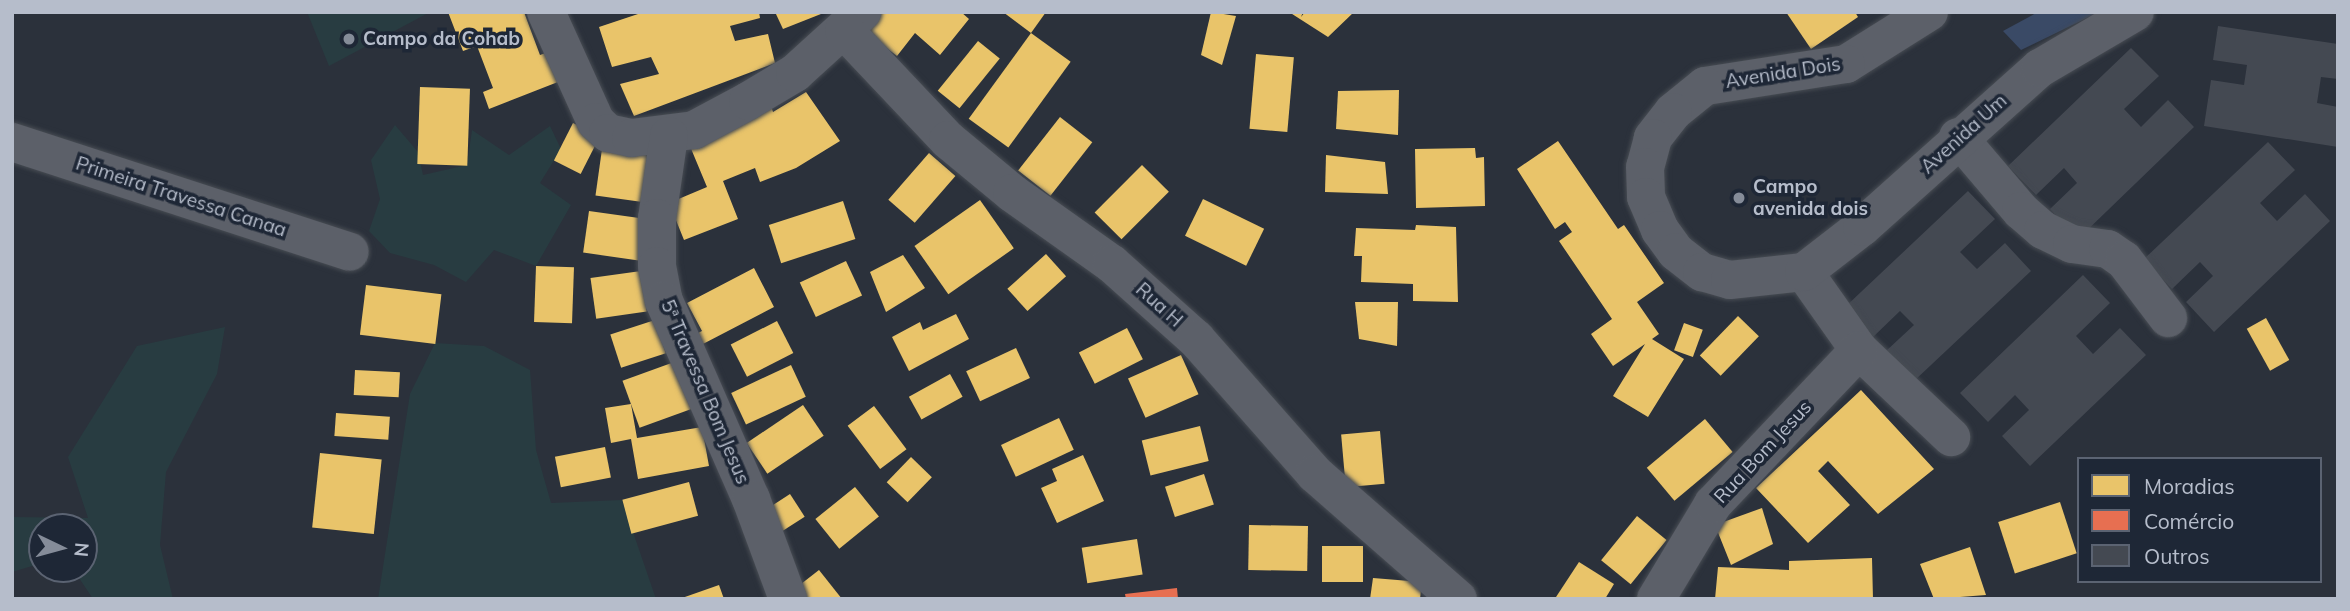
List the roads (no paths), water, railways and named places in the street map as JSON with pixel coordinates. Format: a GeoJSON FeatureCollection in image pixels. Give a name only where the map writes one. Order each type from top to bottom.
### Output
{"type":"FeatureCollection","features":[{"type":"Feature","properties":{"kind":"street"},"geometry":{"type":"LineString","coordinates":[[547,12],[596,122],[618,137],[669,136],[694,130],[795,74],[853,21]]}},
{"type":"Feature","properties":{"kind":"street","name":"Avenida Dois"},"geometry":{"type":"LineString","coordinates":[[1804,272],[1730,280],[1702,272],[1676,251],[1660,230],[1646,197],[1644,167],[1653,138],[1674,112],[1705,86],[1846,64],[1928,12]]}},
{"type":"Feature","properties":{"kind":"street","name":"Avenida Um"},"geometry":{"type":"LineString","coordinates":[[1804,272],[1863,227],[1958,137],[2040,68],[2135,12]]}},
{"type":"Feature","properties":{"kind":"street","name":"Rua H"},"geometry":{"type":"LineString","coordinates":[[853,21],[948,140],[1012,193],[1112,264],[1196,339],[1315,474],[1458,599]]}},
{"type":"Feature","properties":{"kind":"street","name":"5ª Travessa Bom Jesus"},"geometry":{"type":"LineString","coordinates":[[669,136],[657,218],[657,266],[664,301],[751,499],[788,599]]}},
{"type":"Feature","properties":{"kind":"street"},"geometry":{"type":"LineString","coordinates":[[1958,137],[2021,211],[2043,230],[2072,244],[2108,248],[2124,260],[2168,318]]}},
{"type":"Feature","properties":{"kind":"street","name":"Primeira Travessa Canaa"},"geometry":{"type":"LineString","coordinates":[[12,142],[350,252]]}},
{"type":"Feature","properties":{"kind":"street"},"geometry":{"type":"LineString","coordinates":[[1804,272],[1859,350],[1951,437]]}},
{"type":"Feature","properties":{"kind":"street","name":"Rua Bom Jesus"},"geometry":{"type":"LineString","coordinates":[[1656,599],[1713,504],[1859,350]]}},
{"type":"Feature","properties":{"kind":"water"},"geometry":{"type":"Polygon","coordinates":[[[2038,12],[2099,12],[2021,50],[2003,31],[2038,12]]]}},
{"type":"Feature","properties":{"kind":"place","name":"Campo da Cohab"},"geometry":{"type":"Point","coordinates":[349,39]}},
{"type":"Feature","properties":{"kind":"place","name":"Campo avenida dois"},"geometry":{"type":"Point","coordinates":[1739,198]}}]}
